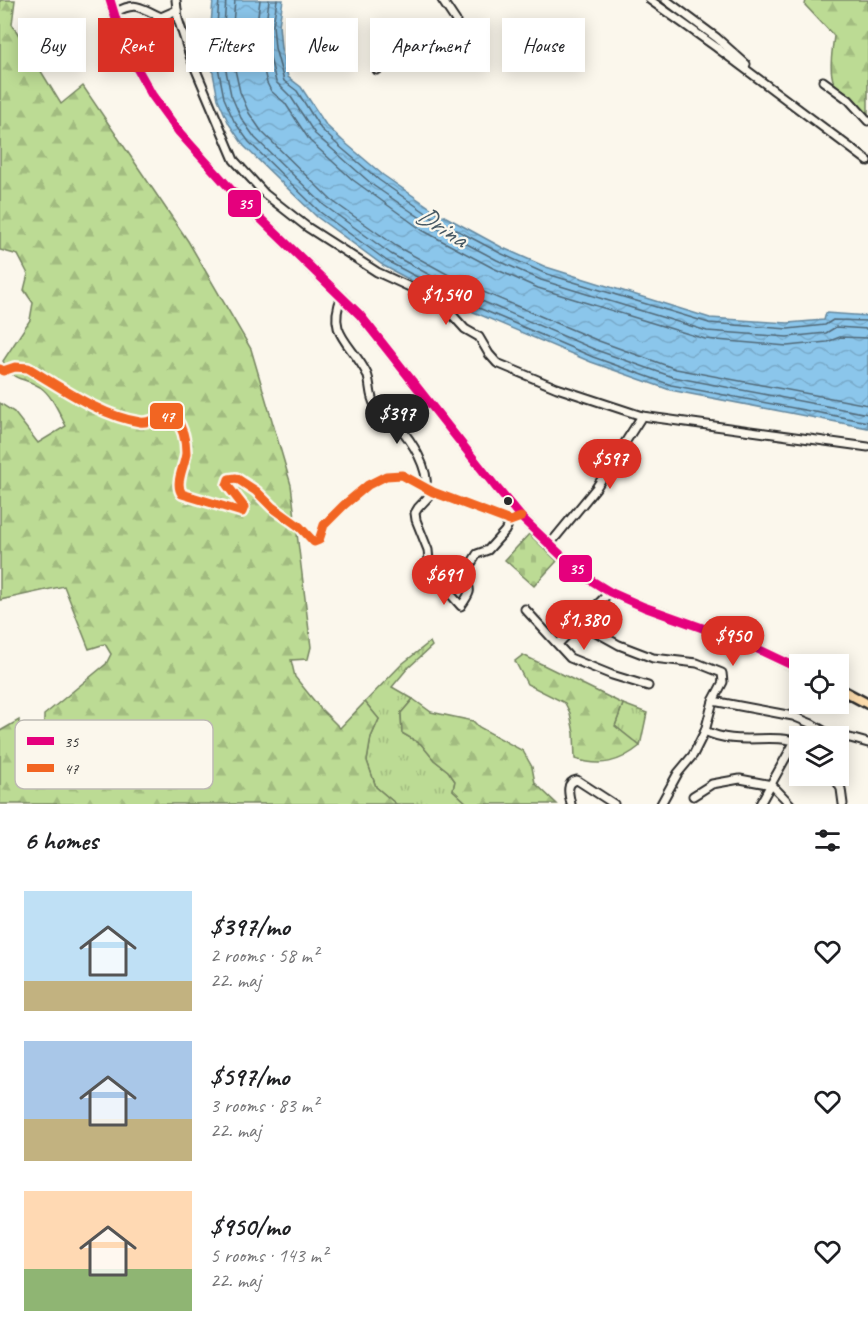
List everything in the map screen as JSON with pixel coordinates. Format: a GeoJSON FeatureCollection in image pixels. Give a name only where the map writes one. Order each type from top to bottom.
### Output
{"type":"FeatureCollection","features":[{"type":"Feature","properties":{"kind":"main road"},"geometry":{"type":"LineString","coordinates":[[110,0],[133,61],[152,95],[179,132],[218,176],[342,296],[392,353],[521,517],[584,576],[610,592],[644,608],[747,644],[789,664]]}},
{"type":"Feature","properties":{"kind":"main road"},"geometry":{"type":"LineString","coordinates":[[849,694],[868,704]]}},
{"type":"Feature","properties":{"kind":"street"},"geometry":{"type":"LineString","coordinates":[[176,0],[190,56],[234,160],[265,194],[343,252],[376,272],[425,294],[447,309],[465,329],[479,337],[497,363],[557,388],[642,416],[868,447]]}},
{"type":"Feature","properties":{"kind":"street"},"geometry":{"type":"LineString","coordinates":[[442,0],[454,18]]}},
{"type":"Feature","properties":{"kind":"street"},"geometry":{"type":"LineString","coordinates":[[650,0],[868,161]]}},
{"type":"Feature","properties":{"kind":"street"},"geometry":{"type":"LineString","coordinates":[[666,0],[726,46],[762,82]]}},
{"type":"Feature","properties":{"kind":"street"},"geometry":{"type":"LineString","coordinates":[[114,13],[125,6],[135,4],[160,17],[177,10]]}},
{"type":"Feature","properties":{"kind":"street"},"geometry":{"type":"LineString","coordinates":[[823,81],[849,100],[868,121]]}},
{"type":"Feature","properties":{"kind":"street"},"geometry":{"type":"LineString","coordinates":[[342,296],[337,307],[337,328],[341,338],[366,371],[371,383],[374,403],[407,436],[426,471],[430,490],[415,513],[428,550],[430,571],[461,606],[471,588],[465,575],[466,572],[477,554],[488,550],[505,531],[510,521]]}},
{"type":"Feature","properties":{"kind":"street"},"geometry":{"type":"LineString","coordinates":[[0,369],[3,371],[20,367],[28,368],[95,407],[126,418],[149,422],[165,415],[175,417],[183,431],[185,442],[180,491],[188,497],[242,512],[244,507],[227,485],[229,479],[236,478],[256,491],[312,541],[318,540],[324,525],[360,491],[386,476],[402,475],[430,490],[510,521],[521,517]]}},
{"type":"Feature","properties":{"kind":"street"},"geometry":{"type":"LineString","coordinates":[[550,544],[596,488],[642,416]]}},
{"type":"Feature","properties":{"kind":"street"},"geometry":{"type":"LineString","coordinates":[[558,645],[610,592]]}},
{"type":"Feature","properties":{"kind":"street"},"geometry":{"type":"LineString","coordinates":[[525,609],[570,658],[584,665],[648,686]]}},
{"type":"Feature","properties":{"kind":"street"},"geometry":{"type":"LineString","coordinates":[[581,622],[619,645],[652,658],[697,663],[722,673],[723,682],[713,701],[705,731],[693,755],[678,773],[661,804]]}},
{"type":"Feature","properties":{"kind":"street"},"geometry":{"type":"LineString","coordinates":[[713,701],[793,716],[815,726]]}},
{"type":"Feature","properties":{"kind":"street"},"geometry":{"type":"LineString","coordinates":[[705,731],[744,740],[789,740]]}},
{"type":"Feature","properties":{"kind":"street"},"geometry":{"type":"LineString","coordinates":[[849,738],[868,743]]}},
{"type":"Feature","properties":{"kind":"street"},"geometry":{"type":"LineString","coordinates":[[760,804],[789,756]]}},
{"type":"Feature","properties":{"kind":"street"},"geometry":{"type":"LineString","coordinates":[[693,796],[712,784],[740,779],[772,785],[790,804]]}},
{"type":"Feature","properties":{"kind":"street"},"geometry":{"type":"LineString","coordinates":[[570,804],[569,785],[571,781],[576,780],[614,804]]}},
{"type":"Feature","properties":{"kind":"street"},"geometry":{"type":"LineString","coordinates":[[839,786],[843,804]]}},
{"type":"Feature","properties":{"kind":"green space"},"geometry":{"type":"Polygon","coordinates":[[[0,0],[15,0],[12,24],[18,34],[18,72],[41,72],[61,104],[83,86],[188,241],[251,349],[291,485],[311,647],[308,659],[291,660],[295,677],[340,728],[365,702],[379,719],[371,737],[367,761],[376,787],[396,804],[0,804],[0,731],[15,722],[15,789],[213,789],[213,720],[44,720],[44,715],[106,664],[111,654],[105,644],[89,649],[64,586],[0,600],[0,403],[14,412],[38,443],[66,426],[44,390],[15,376],[3,361],[30,320],[33,303],[24,290],[28,274],[18,255],[0,250],[0,0]]]}},
{"type":"Feature","properties":{"kind":"green space"},"geometry":{"type":"Polygon","coordinates":[[[806,0],[868,0],[868,120],[846,100],[834,84],[831,66],[834,36],[805,5],[806,0]]]}},
{"type":"Feature","properties":{"kind":"green space"},"geometry":{"type":"Polygon","coordinates":[[[529,534],[557,561],[534,586],[505,560],[529,534]]]}},
{"type":"Feature","properties":{"kind":"green space"},"geometry":{"type":"Polygon","coordinates":[[[430,642],[432,646],[407,669],[392,687],[413,699],[401,713],[402,733],[421,744],[434,760],[448,771],[455,781],[453,790],[468,804],[396,804],[376,787],[367,761],[371,737],[379,719],[365,702],[402,664],[430,642]]]}},
{"type":"Feature","properties":{"kind":"green space"},"geometry":{"type":"Polygon","coordinates":[[[523,655],[623,704],[615,726],[640,746],[625,756],[609,762],[593,763],[575,759],[574,733],[570,713],[565,703],[527,684],[515,661],[523,655]]]}},
{"type":"Feature","properties":{"kind":"green space"},"geometry":{"type":"Polygon","coordinates":[[[413,699],[431,712],[473,721],[479,727],[523,751],[532,767],[535,783],[557,804],[468,804],[453,790],[455,781],[448,771],[434,760],[421,744],[402,733],[401,713],[413,699]]]}},
{"type":"Feature","properties":{"kind":"green space"},"geometry":{"type":"Polygon","coordinates":[[[623,704],[647,713],[640,746],[615,726],[623,704]]]}},
{"type":"Feature","properties":{"kind":"water","name":"Drina"},"geometry":{"type":"Polygon","coordinates":[[[213,0],[283,0],[279,25],[286,72],[288,77],[301,87],[326,125],[383,175],[435,211],[503,248],[546,267],[710,318],[788,323],[824,320],[826,313],[868,316],[868,428],[670,390],[591,362],[457,305],[384,266],[317,217],[244,146],[229,124],[218,99],[213,72],[274,72],[274,18],[212,18],[213,0]]]}},
{"type":"Feature","properties":{"kind":"transit line","name":"35"},"geometry":{"type":"LineString","coordinates":[[110,0],[133,61],[152,95],[179,132],[234,193],[360,315],[521,517],[584,576],[610,592],[644,607],[747,644],[789,664]]}},
{"type":"Feature","properties":{"kind":"transit line","name":"47"},"geometry":{"type":"LineString","coordinates":[[0,369],[3,371],[15,367],[28,368],[96,408],[125,419],[145,422],[166,416],[175,417],[182,430],[186,448],[179,480],[182,494],[242,512],[244,507],[227,485],[229,479],[236,478],[256,491],[272,507],[300,527],[314,542],[319,540],[324,525],[344,505],[368,485],[386,476],[402,475],[433,492],[510,521],[521,517]]}}]}
